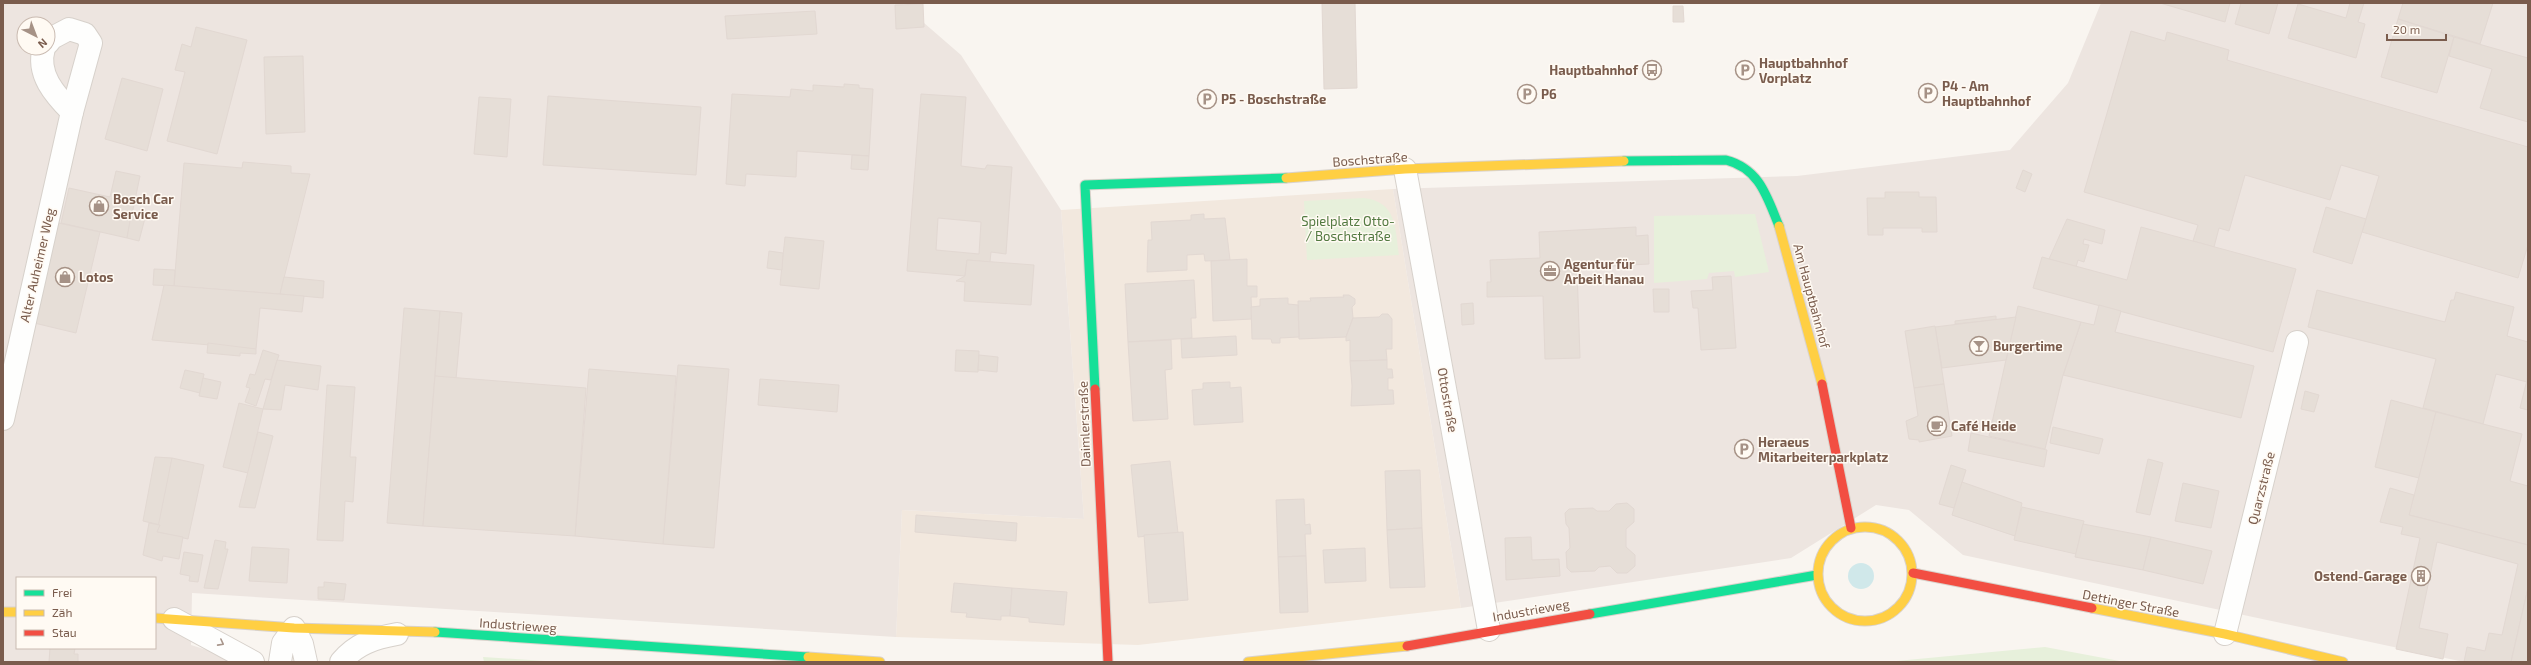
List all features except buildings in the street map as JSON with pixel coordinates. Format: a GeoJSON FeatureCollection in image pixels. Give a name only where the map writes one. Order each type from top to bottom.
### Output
{"type":"FeatureCollection","features":[{"type":"Feature","properties":{"kind":"street","name":"Alter Auheimer Weg"},"geometry":{"type":"LineString","coordinates":[[3,418],[72,112],[90,43],[89,40],[79,31],[69,29],[56,36]]}},
{"type":"Feature","properties":{"kind":"street"},"geometry":{"type":"LineString","coordinates":[[42,56],[42,69],[53,91],[72,112]]}},
{"type":"Feature","properties":{"kind":"street","name":"Boschstraße"},"geometry":{"type":"LineString","coordinates":[[1085,185],[1266,179],[1406,169],[1656,160]]}},
{"type":"Feature","properties":{"kind":"street","name":"Am Hauptbahnhof"},"geometry":{"type":"LineString","coordinates":[[1656,160],[1726,160],[1746,167],[1764,188],[1783,236],[1819,372],[1851,528]]}},
{"type":"Feature","properties":{"kind":"street","name":"Ottostraße"},"geometry":{"type":"LineString","coordinates":[[1406,169],[1489,630]]}},
{"type":"Feature","properties":{"kind":"street","name":"Daimlerstraße"},"geometry":{"type":"LineString","coordinates":[[1085,185],[1108,662]]}},
{"type":"Feature","properties":{"kind":"street","name":"Quarzstraße"},"geometry":{"type":"LineString","coordinates":[[2225,634],[2297,342]]}},
{"type":"Feature","properties":{"kind":"street"},"geometry":{"type":"LineString","coordinates":[[1864,526],[1878,528],[1894,535],[1905,548],[1912,562],[1913,573],[1907,598],[1893,612],[1878,620],[1862,622],[1844,617],[1830,606],[1822,594],[1818,575],[1822,554],[1833,538],[1851,528],[1864,526]]}},
{"type":"Feature","properties":{"kind":"street","name":"Dettinger Straße"},"geometry":{"type":"LineString","coordinates":[[1913,573],[2225,634],[2343,662]]}},
{"type":"Feature","properties":{"kind":"street","name":"Industrieweg"},"geometry":{"type":"LineString","coordinates":[[1248,662],[1387,649],[1489,630],[1818,575]]}},
{"type":"Feature","properties":{"kind":"street"},"geometry":{"type":"LineString","coordinates":[[3,612],[16,612]]}},
{"type":"Feature","properties":{"kind":"street"},"geometry":{"type":"LineString","coordinates":[[165,618],[253,662]]}},
{"type":"Feature","properties":{"kind":"street","name":"Industrieweg"},"geometry":{"type":"LineString","coordinates":[[165,618],[294,628],[416,631],[880,662]]}},
{"type":"Feature","properties":{"kind":"street"},"geometry":{"type":"LineString","coordinates":[[280,662],[284,643],[294,628],[302,644],[306,662]]}},
{"type":"Feature","properties":{"kind":"street"},"geometry":{"type":"LineString","coordinates":[[341,662],[349,652],[364,642],[381,637],[416,631]]}},
{"type":"Feature","properties":{"kind":"shaded area"},"geometry":{"type":"Polygon","coordinates":[[[3,3],[901,3],[961,55],[1061,210],[1084,519],[902,510],[896,637],[192,593],[191,645],[226,656],[234,662],[3,662],[3,3]]]}},
{"type":"Feature","properties":{"kind":"shaded area"},"geometry":{"type":"Polygon","coordinates":[[[2101,3],[2528,3],[2528,591],[2513,662],[2464,662],[1963,555],[1909,510],[1876,505],[1791,558],[1461,608],[1393,189],[1797,176],[2010,150],[2068,83],[2101,3]]]}},
{"type":"Feature","properties":{"kind":"shaded area"},"geometry":{"type":"Polygon","coordinates":[[[1393,189],[1461,608],[1138,645],[896,637],[902,510],[1084,519],[1061,210],[1393,189]]]}},
{"type":"Feature","properties":{"kind":"green space","name":"Spielplatz Otto- / Boschstraße"},"geometry":{"type":"Polygon","coordinates":[[[1364,198],[1375,200],[1389,211],[1395,226],[1399,255],[1307,260],[1304,201],[1364,198]]]}},
{"type":"Feature","properties":{"kind":"green space"},"geometry":{"type":"Polygon","coordinates":[[[1755,214],[1769,272],[1735,277],[1734,271],[1709,273],[1707,279],[1654,283],[1654,216],[1755,214]]]}},
{"type":"Feature","properties":{"kind":"green space"},"geometry":{"type":"Polygon","coordinates":[[[2045,647],[2125,662],[1886,662],[2045,647]]]}},
{"type":"Feature","properties":{"kind":"green space"},"geometry":{"type":"Polygon","coordinates":[[[483,657],[560,662],[484,662],[483,657]]]}},
{"type":"Feature","properties":{"kind":"water"},"geometry":{"type":"Polygon","coordinates":[[[1861,563],[1870,567],[1874,576],[1870,585],[1861,589],[1852,585],[1848,576],[1852,567],[1861,563]]]}},
{"type":"Feature","properties":{"kind":"traffic: fast"},"geometry":{"type":"LineString","coordinates":[[1624,161],[1726,160],[1738,164],[1755,177],[1761,186],[1779,226]]}},
{"type":"Feature","properties":{"kind":"traffic: fast"},"geometry":{"type":"LineString","coordinates":[[1095,389],[1085,185],[1286,178]]}},
{"type":"Feature","properties":{"kind":"traffic: fast"},"geometry":{"type":"LineString","coordinates":[[1590,614],[1817,575]]}},
{"type":"Feature","properties":{"kind":"traffic: fast"},"geometry":{"type":"LineString","coordinates":[[435,632],[808,657]]}},
{"type":"Feature","properties":{"kind":"traffic: slow"},"geometry":{"type":"LineString","coordinates":[[1286,178],[1405,169],[1624,161]]}},
{"type":"Feature","properties":{"kind":"traffic: slow"},"geometry":{"type":"LineString","coordinates":[[1779,226],[1822,384]]}},
{"type":"Feature","properties":{"kind":"traffic: slow"},"geometry":{"type":"LineString","coordinates":[[1865,527],[1883,530],[1898,541],[1909,556],[1912,574],[1909,592],[1898,607],[1883,618],[1865,621],[1847,618],[1832,607],[1821,592],[1818,574],[1821,556],[1832,541],[1847,530],[1865,527]]}},
{"type":"Feature","properties":{"kind":"traffic: slow"},"geometry":{"type":"LineString","coordinates":[[2092,608],[2225,634],[2343,662]]}},
{"type":"Feature","properties":{"kind":"traffic: slow"},"geometry":{"type":"LineString","coordinates":[[3,612],[16,612]]}},
{"type":"Feature","properties":{"kind":"traffic: slow"},"geometry":{"type":"LineString","coordinates":[[156,618],[294,628],[435,632]]}},
{"type":"Feature","properties":{"kind":"traffic: slow"},"geometry":{"type":"LineString","coordinates":[[1248,662],[1407,646]]}},
{"type":"Feature","properties":{"kind":"traffic: slow"},"geometry":{"type":"LineString","coordinates":[[808,657],[880,662]]}},
{"type":"Feature","properties":{"kind":"traffic: jam"},"geometry":{"type":"LineString","coordinates":[[1822,384],[1851,528]]}},
{"type":"Feature","properties":{"kind":"traffic: jam"},"geometry":{"type":"LineString","coordinates":[[1095,389],[1108,662]]}},
{"type":"Feature","properties":{"kind":"traffic: jam"},"geometry":{"type":"LineString","coordinates":[[1913,573],[2092,608]]}},
{"type":"Feature","properties":{"kind":"traffic: jam"},"geometry":{"type":"LineString","coordinates":[[1407,646],[1590,614]]}},
{"type":"Feature","properties":{"kind":"place","name":"Hauptbahnhof"},"geometry":{"type":"Point","coordinates":[1652,70]}},
{"type":"Feature","properties":{"kind":"place","name":"Hauptbahnhof Vorplatz"},"geometry":{"type":"Point","coordinates":[1745,70]}},
{"type":"Feature","properties":{"kind":"place","name":"P4 - Am Hauptbahnhof"},"geometry":{"type":"Point","coordinates":[1928,93]}},
{"type":"Feature","properties":{"kind":"place","name":"P6"},"geometry":{"type":"Point","coordinates":[1527,94]}},
{"type":"Feature","properties":{"kind":"place","name":"P5 - Boschstraße"},"geometry":{"type":"Point","coordinates":[1207,99]}},
{"type":"Feature","properties":{"kind":"place","name":"Bosch Car Service"},"geometry":{"type":"Point","coordinates":[99,206]}},
{"type":"Feature","properties":{"kind":"place","name":"Agentur für Arbeit Hanau"},"geometry":{"type":"Point","coordinates":[1550,271]}},
{"type":"Feature","properties":{"kind":"place","name":"Lotos"},"geometry":{"type":"Point","coordinates":[65,277]}},
{"type":"Feature","properties":{"kind":"place","name":"Burgertime"},"geometry":{"type":"Point","coordinates":[1979,346]}},
{"type":"Feature","properties":{"kind":"place","name":"Café Heide"},"geometry":{"type":"Point","coordinates":[1937,426]}},
{"type":"Feature","properties":{"kind":"place","name":"Heraeus Mitarbeiterparkplatz"},"geometry":{"type":"Point","coordinates":[1744,449]}},
{"type":"Feature","properties":{"kind":"place","name":"Ostend-Garage"},"geometry":{"type":"Point","coordinates":[2421,576]}}]}
